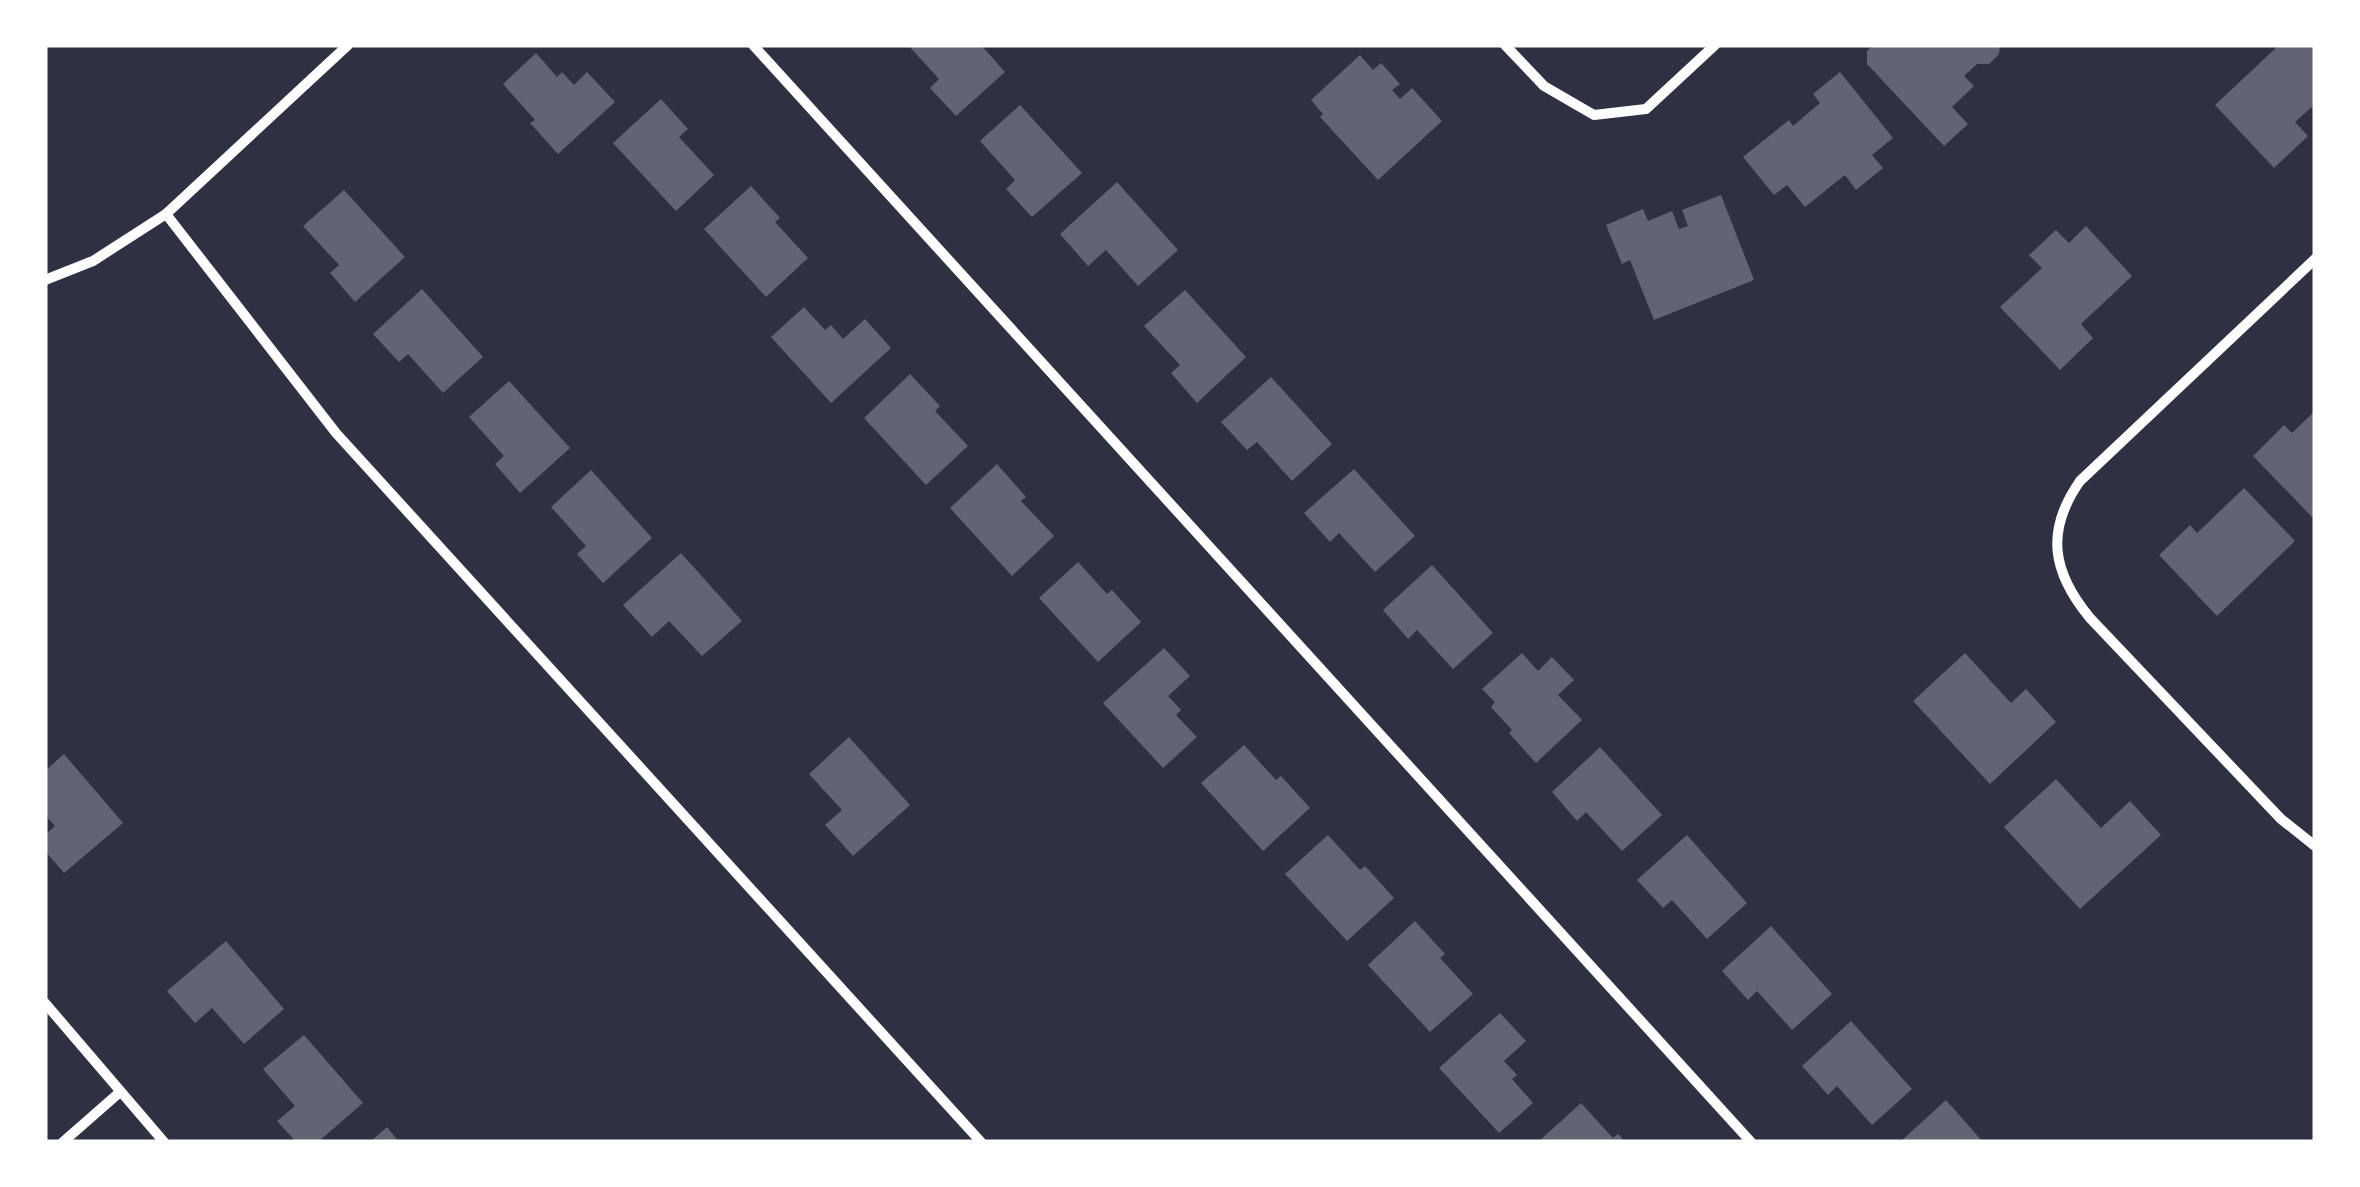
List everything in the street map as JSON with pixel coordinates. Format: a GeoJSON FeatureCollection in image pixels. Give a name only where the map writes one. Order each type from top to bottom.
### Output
{"type":"FeatureCollection","features":[{"type":"Feature","properties":{"kind":"street"},"geometry":{"type":"LineString","coordinates":[[45,280],[93,262],[166,214],[348,45]]}},
{"type":"Feature","properties":{"kind":"street"},"geometry":{"type":"LineString","coordinates":[[753,45],[1751,1142]]}},
{"type":"Feature","properties":{"kind":"street"},"geometry":{"type":"LineString","coordinates":[[1505,45],[1544,86],[1594,115],[1646,109],[1715,45]]}},
{"type":"Feature","properties":{"kind":"street"},"geometry":{"type":"LineString","coordinates":[[166,214],[336,433],[981,1142]]}},
{"type":"Feature","properties":{"kind":"street"},"geometry":{"type":"LineString","coordinates":[[2315,259],[2080,481],[2062,510],[2056,541],[2064,582],[2090,618],[2281,819],[2315,846]]}},
{"type":"Feature","properties":{"kind":"street"},"geometry":{"type":"LineString","coordinates":[[45,1003],[164,1142]]}},
{"type":"Feature","properties":{"kind":"street"},"geometry":{"type":"LineString","coordinates":[[63,1142],[120,1092]]}},
{"type":"Feature","properties":{"kind":"building"},"geometry":{"type":"Polygon","coordinates":[[[908,45],[981,45],[1005,72],[956,116],[930,88],[939,79],[908,45]]]}},
{"type":"Feature","properties":{"kind":"building"},"geometry":{"type":"Polygon","coordinates":[[[1873,45],[2000,45],[1999,54],[1989,64],[1977,64],[1964,76],[1974,86],[1952,107],[1968,124],[1944,146],[1867,64],[1867,51],[1873,45]]]}},
{"type":"Feature","properties":{"kind":"building"},"geometry":{"type":"Polygon","coordinates":[[[2279,45],[2315,45],[2315,104],[2295,122],[2308,136],[2274,168],[2215,105],[2279,45]]]}},
{"type":"Feature","properties":{"kind":"building"},"geometry":{"type":"Polygon","coordinates":[[[536,53],[557,77],[562,72],[574,85],[587,72],[615,102],[558,154],[503,84],[536,53]]]}},
{"type":"Feature","properties":{"kind":"building"},"geometry":{"type":"Polygon","coordinates":[[[1360,55],[1373,70],[1381,63],[1400,84],[1392,90],[1400,99],[1412,88],[1442,121],[1378,180],[1320,117],[1323,114],[1311,100],[1360,55]]]}},
{"type":"Feature","properties":{"kind":"building"},"geometry":{"type":"Polygon","coordinates":[[[1840,72],[1893,138],[1872,155],[1883,168],[1856,190],[1845,175],[1805,207],[1787,185],[1774,195],[1743,157],[1789,120],[1793,126],[1820,103],[1813,94],[1840,72]]]}},
{"type":"Feature","properties":{"kind":"building"},"geometry":{"type":"Polygon","coordinates":[[[661,99],[688,129],[679,137],[714,175],[676,211],[613,143],[661,99]]]}},
{"type":"Feature","properties":{"kind":"building"},"geometry":{"type":"Polygon","coordinates":[[[1020,105],[1082,173],[1032,217],[1006,189],[1015,180],[980,141],[1020,105]]]}},
{"type":"Feature","properties":{"kind":"building"},"geometry":{"type":"Polygon","coordinates":[[[1117,182],[1178,250],[1138,286],[1106,250],[1088,266],[1060,234],[1117,182]]]}},
{"type":"Feature","properties":{"kind":"building"},"geometry":{"type":"Polygon","coordinates":[[[751,186],[780,218],[775,222],[808,258],[766,297],[704,229],[751,186]]]}},
{"type":"Feature","properties":{"kind":"building"},"geometry":{"type":"Polygon","coordinates":[[[344,190],[405,257],[355,302],[330,273],[339,265],[303,226],[344,190]]]}},
{"type":"Feature","properties":{"kind":"building"},"geometry":{"type":"Polygon","coordinates":[[[1721,195],[1754,280],[1654,320],[1630,260],[1622,264],[1606,225],[1643,209],[1648,221],[1672,211],[1679,229],[1688,226],[1682,210],[1721,195]]]}},
{"type":"Feature","properties":{"kind":"building"},"geometry":{"type":"Polygon","coordinates":[[[2086,226],[2132,276],[2081,324],[2093,338],[2060,370],[2000,307],[2042,268],[2029,255],[2056,230],[2069,243],[2086,226]]]}},
{"type":"Feature","properties":{"kind":"building"},"geometry":{"type":"Polygon","coordinates":[[[422,289],[483,357],[443,393],[408,354],[399,362],[373,334],[422,289]]]}},
{"type":"Feature","properties":{"kind":"building"},"geometry":{"type":"Polygon","coordinates":[[[1185,290],[1246,357],[1197,403],[1171,373],[1180,365],[1144,326],[1185,290]]]}},
{"type":"Feature","properties":{"kind":"building"},"geometry":{"type":"Polygon","coordinates":[[[804,307],[825,330],[831,325],[843,339],[865,319],[891,348],[831,403],[771,337],[804,307]]]}},
{"type":"Feature","properties":{"kind":"building"},"geometry":{"type":"Polygon","coordinates":[[[910,374],[940,406],[935,411],[968,446],[926,485],[864,418],[910,374]]]}},
{"type":"Feature","properties":{"kind":"building"},"geometry":{"type":"Polygon","coordinates":[[[1271,377],[1332,444],[1292,481],[1257,442],[1247,450],[1221,422],[1271,377]]]}},
{"type":"Feature","properties":{"kind":"building"},"geometry":{"type":"Polygon","coordinates":[[[509,381],[570,448],[520,493],[495,464],[504,456],[469,417],[509,381]]]}},
{"type":"Feature","properties":{"kind":"building"},"geometry":{"type":"Polygon","coordinates":[[[2315,411],[2312,517],[2253,456],[2284,425],[2292,433],[2315,411]]]}},
{"type":"Feature","properties":{"kind":"building"},"geometry":{"type":"Polygon","coordinates":[[[997,464],[1026,497],[1021,501],[1054,536],[1012,576],[950,508],[997,464]]]}},
{"type":"Feature","properties":{"kind":"building"},"geometry":{"type":"Polygon","coordinates":[[[1354,469],[1415,536],[1375,572],[1339,533],[1330,542],[1304,513],[1354,469]]]}},
{"type":"Feature","properties":{"kind":"building"},"geometry":{"type":"Polygon","coordinates":[[[591,470],[652,538],[603,583],[577,554],[586,546],[551,507],[591,470]]]}},
{"type":"Feature","properties":{"kind":"building"},"geometry":{"type":"Polygon","coordinates":[[[2244,488],[2295,541],[2217,616],[2159,555],[2190,525],[2197,533],[2244,488]]]}},
{"type":"Feature","properties":{"kind":"building"},"geometry":{"type":"Polygon","coordinates":[[[681,553],[742,621],[702,656],[669,621],[652,637],[623,605],[681,553]]]}},
{"type":"Feature","properties":{"kind":"building"},"geometry":{"type":"Polygon","coordinates":[[[1078,562],[1107,594],[1112,590],[1141,622],[1098,662],[1039,598],[1078,562]]]}},
{"type":"Feature","properties":{"kind":"building"},"geometry":{"type":"Polygon","coordinates":[[[1432,565],[1493,633],[1453,669],[1417,630],[1408,639],[1383,610],[1432,565]]]}},
{"type":"Feature","properties":{"kind":"building"},"geometry":{"type":"Polygon","coordinates":[[[1164,648],[1190,676],[1168,696],[1181,710],[1176,715],[1197,737],[1163,768],[1103,703],[1164,648]]]}},
{"type":"Feature","properties":{"kind":"building"},"geometry":{"type":"Polygon","coordinates":[[[1522,653],[1538,671],[1552,657],[1574,680],[1558,695],[1582,720],[1536,763],[1509,733],[1512,730],[1491,707],[1495,702],[1482,689],[1522,653]]]}},
{"type":"Feature","properties":{"kind":"building"},"geometry":{"type":"Polygon","coordinates":[[[1965,653],[2011,703],[2026,689],[2056,722],[1990,784],[1913,701],[1965,653]]]}},
{"type":"Feature","properties":{"kind":"building"},"geometry":{"type":"Polygon","coordinates":[[[849,737],[910,805],[853,856],[825,825],[842,810],[809,774],[849,737]]]}},
{"type":"Feature","properties":{"kind":"building"},"geometry":{"type":"Polygon","coordinates":[[[1244,745],[1276,780],[1281,776],[1310,808],[1263,851],[1201,783],[1244,745]]]}},
{"type":"Feature","properties":{"kind":"building"},"geometry":{"type":"Polygon","coordinates":[[[1600,747],[1662,815],[1622,851],[1586,812],[1577,821],[1552,792],[1600,747]]]}},
{"type":"Feature","properties":{"kind":"building"},"geometry":{"type":"Polygon","coordinates":[[[64,754],[123,823],[64,873],[45,851],[45,835],[55,826],[45,815],[45,771],[64,754]]]}},
{"type":"Feature","properties":{"kind":"building"},"geometry":{"type":"Polygon","coordinates":[[[2056,779],[2101,828],[2130,801],[2161,835],[2080,909],[2004,827],[2056,779]]]}},
{"type":"Feature","properties":{"kind":"building"},"geometry":{"type":"Polygon","coordinates":[[[1328,835],[1360,870],[1365,866],[1394,898],[1347,941],[1285,874],[1328,835]]]}},
{"type":"Feature","properties":{"kind":"building"},"geometry":{"type":"Polygon","coordinates":[[[1687,835],[1747,903],[1707,939],[1672,900],[1663,908],[1637,880],[1687,835]]]}},
{"type":"Feature","properties":{"kind":"building"},"geometry":{"type":"Polygon","coordinates":[[[1415,921],[1445,954],[1440,958],[1473,994],[1430,1032],[1368,965],[1415,921]]]}},
{"type":"Feature","properties":{"kind":"building"},"geometry":{"type":"Polygon","coordinates":[[[1771,926],[1832,994],[1792,1030],[1757,991],[1748,1000],[1722,971],[1771,926]]]}},
{"type":"Feature","properties":{"kind":"building"},"geometry":{"type":"Polygon","coordinates":[[[226,941],[284,1009],[244,1044],[212,1008],[195,1023],[167,991],[226,941]]]}},
{"type":"Feature","properties":{"kind":"building"},"geometry":{"type":"Polygon","coordinates":[[[1500,1013],[1526,1041],[1504,1061],[1517,1075],[1512,1079],[1533,1103],[1499,1133],[1439,1068],[1500,1013]]]}},
{"type":"Feature","properties":{"kind":"building"},"geometry":{"type":"Polygon","coordinates":[[[1851,1021],[1912,1089],[1872,1125],[1837,1086],[1828,1095],[1802,1066],[1851,1021]]]}},
{"type":"Feature","properties":{"kind":"building"},"geometry":{"type":"Polygon","coordinates":[[[304,1035],[363,1103],[318,1142],[296,1142],[277,1121],[295,1106],[263,1069],[304,1035]]]}},
{"type":"Feature","properties":{"kind":"building"},"geometry":{"type":"Polygon","coordinates":[[[1946,1100],[1983,1142],[1900,1142],[1946,1100]]]}},
{"type":"Feature","properties":{"kind":"building"},"geometry":{"type":"Polygon","coordinates":[[[1581,1103],[1613,1138],[1618,1134],[1625,1142],[1538,1142],[1581,1103]]]}},
{"type":"Feature","properties":{"kind":"building"},"geometry":{"type":"Polygon","coordinates":[[[387,1127],[399,1142],[370,1142],[387,1127]]]}}]}
